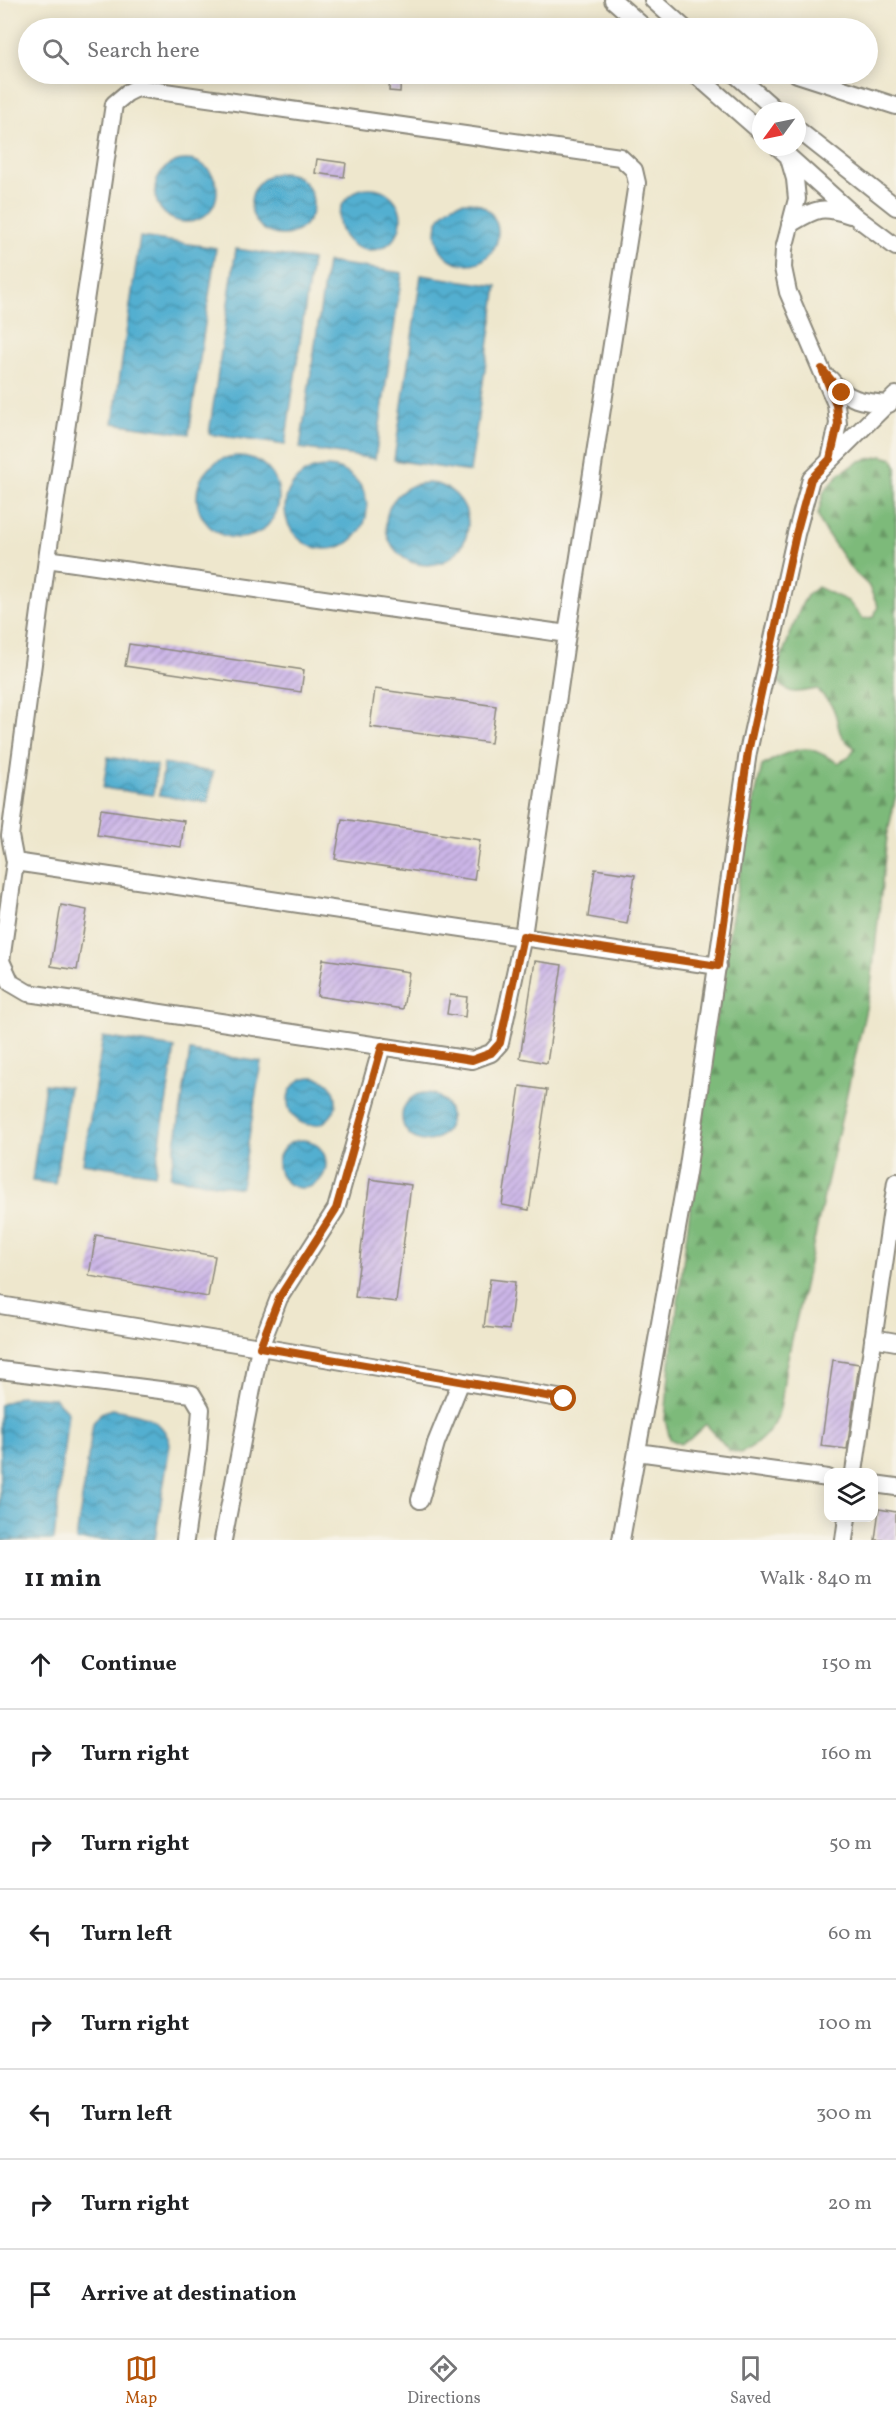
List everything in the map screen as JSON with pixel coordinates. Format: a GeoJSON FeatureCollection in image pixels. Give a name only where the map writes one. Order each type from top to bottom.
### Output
{"type":"FeatureCollection","features":[{"type":"Feature","properties":{"kind":"street"},"geometry":{"type":"LineString","coordinates":[[613,0],[634,18]]}},
{"type":"Feature","properties":{"kind":"street"},"geometry":{"type":"LineString","coordinates":[[653,0],[673,18]]}},
{"type":"Feature","properties":{"kind":"street"},"geometry":{"type":"LineString","coordinates":[[706,84],[752,124]]}},
{"type":"Feature","properties":{"kind":"street"},"geometry":{"type":"LineString","coordinates":[[746,84],[767,102]]}},
{"type":"Feature","properties":{"kind":"street"},"geometry":{"type":"LineString","coordinates":[[828,84],[896,106]]}},
{"type":"Feature","properties":{"kind":"street"},"geometry":{"type":"LineString","coordinates":[[137,88],[620,157],[634,171],[638,183],[567,634],[523,936],[500,1043],[491,1053],[472,1060],[28,993],[11,983],[1,960],[15,862],[10,836],[46,559],[114,104],[127,93],[137,88]]}},
{"type":"Feature","properties":{"kind":"street"},"geometry":{"type":"LineString","coordinates":[[806,136],[896,207]]}},
{"type":"Feature","properties":{"kind":"street"},"geometry":{"type":"LineString","coordinates":[[785,156],[795,179],[797,199],[784,249],[784,276],[791,301],[836,404],[838,424],[830,459]]}},
{"type":"Feature","properties":{"kind":"street"},"geometry":{"type":"LineString","coordinates":[[788,156],[855,217],[896,247]]}},
{"type":"Feature","properties":{"kind":"street"},"geometry":{"type":"LineString","coordinates":[[790,224],[812,212],[829,208],[855,217]]}},
{"type":"Feature","properties":{"kind":"street"},"geometry":{"type":"LineString","coordinates":[[822,369],[842,393],[858,400],[893,400]]}},
{"type":"Feature","properties":{"kind":"street"},"geometry":{"type":"LineString","coordinates":[[621,1540],[687,1173],[748,752],[796,534],[811,479],[893,400]]}},
{"type":"Feature","properties":{"kind":"street"},"geometry":{"type":"LineString","coordinates":[[46,559],[567,634]]}},
{"type":"Feature","properties":{"kind":"street"},"geometry":{"type":"LineString","coordinates":[[15,862],[718,966]]}},
{"type":"Feature","properties":{"kind":"street"},"geometry":{"type":"LineString","coordinates":[[223,1540],[260,1347],[279,1298],[336,1209],[382,1046]]}},
{"type":"Feature","properties":{"kind":"street"},"geometry":{"type":"LineString","coordinates":[[855,1468],[896,1182]]}},
{"type":"Feature","properties":{"kind":"street"},"geometry":{"type":"LineString","coordinates":[[0,1305],[564,1399]]}},
{"type":"Feature","properties":{"kind":"street"},"geometry":{"type":"LineString","coordinates":[[873,1338],[896,1342]]}},
{"type":"Feature","properties":{"kind":"street"},"geometry":{"type":"LineString","coordinates":[[0,1370],[192,1394],[201,1409],[198,1449],[185,1540]]}},
{"type":"Feature","properties":{"kind":"street"},"geometry":{"type":"LineString","coordinates":[[420,1500],[436,1443],[461,1381]]}},
{"type":"Feature","properties":{"kind":"street"},"geometry":{"type":"LineString","coordinates":[[637,1452],[824,1477]]}},
{"type":"Feature","properties":{"kind":"street"},"geometry":{"type":"LineString","coordinates":[[878,1485],[896,1487]]}},
{"type":"Feature","properties":{"kind":"street"},"geometry":{"type":"LineString","coordinates":[[844,1540],[846,1522]]}},
{"type":"Feature","properties":{"kind":"green space"},"geometry":{"type":"Polygon","coordinates":[[[882,456],[893,459],[896,466],[896,794],[887,837],[871,986],[786,1366],[780,1407],[773,1427],[766,1436],[741,1453],[730,1451],[706,1424],[690,1439],[680,1444],[670,1439],[665,1420],[670,1363],[720,989],[732,914],[762,766],[802,749],[823,754],[838,763],[848,758],[855,748],[841,734],[833,708],[817,689],[792,692],[774,676],[802,604],[808,594],[818,587],[848,601],[863,619],[874,617],[878,606],[868,585],[851,569],[822,526],[818,515],[824,491],[840,473],[860,461],[882,456]]]}},
{"type":"Feature","properties":{"kind":"water"},"geometry":{"type":"Polygon","coordinates":[[[180,160],[192,160],[208,169],[215,179],[217,191],[215,203],[208,213],[192,222],[180,222],[169,217],[160,208],[155,197],[155,185],[160,174],[169,165],[180,160]]]}},
{"type":"Feature","properties":{"kind":"water"},"geometry":{"type":"Polygon","coordinates":[[[276,173],[288,173],[304,182],[311,192],[313,204],[311,216],[304,226],[288,235],[276,235],[265,230],[256,221],[251,210],[251,198],[256,187],[265,178],[276,173]]]}},
{"type":"Feature","properties":{"kind":"water"},"geometry":{"type":"Polygon","coordinates":[[[364,188],[376,188],[392,197],[399,207],[401,219],[399,231],[392,241],[376,250],[364,250],[353,245],[344,236],[339,225],[339,213],[344,202],[353,193],[364,188]]]}},
{"type":"Feature","properties":{"kind":"water"},"geometry":{"type":"Polygon","coordinates":[[[461,202],[473,202],[489,211],[496,221],[498,233],[496,245],[489,255],[473,264],[461,264],[450,259],[441,250],[436,239],[436,227],[441,216],[450,207],[461,202]]]}},
{"type":"Feature","properties":{"kind":"water"},"geometry":{"type":"Polygon","coordinates":[[[140,237],[216,248],[189,434],[113,423],[140,237]]]}},
{"type":"Feature","properties":{"kind":"water"},"geometry":{"type":"Polygon","coordinates":[[[236,249],[312,260],[285,445],[209,434],[236,249]]]}},
{"type":"Feature","properties":{"kind":"water"},"geometry":{"type":"Polygon","coordinates":[[[327,262],[402,273],[375,459],[300,448],[327,262]]]}},
{"type":"Feature","properties":{"kind":"water"},"geometry":{"type":"Polygon","coordinates":[[[421,275],[497,286],[470,472],[394,460],[421,275]]]}},
{"type":"Feature","properties":{"kind":"water"},"geometry":{"type":"Polygon","coordinates":[[[238,456],[254,459],[267,468],[276,481],[279,497],[276,513],[267,526],[254,535],[238,538],[222,535],[209,526],[200,513],[197,497],[200,481],[209,468],[222,459],[238,456]]]}},
{"type":"Feature","properties":{"kind":"water"},"geometry":{"type":"Polygon","coordinates":[[[326,467],[342,470],[355,479],[364,492],[367,508],[364,524],[355,537],[342,546],[326,549],[310,546],[297,537],[288,524],[285,508],[288,492],[297,479],[310,470],[326,467]]]}},
{"type":"Feature","properties":{"kind":"water"},"geometry":{"type":"Polygon","coordinates":[[[427,483],[443,486],[456,495],[465,508],[468,524],[465,540],[456,553],[443,562],[427,565],[411,562],[398,553],[389,540],[386,524],[389,508],[398,495],[411,486],[427,483]]]}},
{"type":"Feature","properties":{"kind":"water"},"geometry":{"type":"Polygon","coordinates":[[[108,757],[157,765],[153,795],[103,788],[108,757]]]}},
{"type":"Feature","properties":{"kind":"water"},"geometry":{"type":"Polygon","coordinates":[[[164,764],[213,772],[208,803],[159,795],[164,764]]]}},
{"type":"Feature","properties":{"kind":"water"},"geometry":{"type":"Polygon","coordinates":[[[103,1037],[175,1048],[155,1174],[83,1163],[103,1037]]]}},
{"type":"Feature","properties":{"kind":"water"},"geometry":{"type":"Polygon","coordinates":[[[190,1051],[261,1062],[241,1188],[170,1177],[190,1051]]]}},
{"type":"Feature","properties":{"kind":"water"},"geometry":{"type":"Polygon","coordinates":[[[307,1077],[317,1077],[329,1084],[336,1096],[336,1106],[329,1118],[317,1125],[307,1125],[292,1114],[288,1106],[288,1096],[299,1081],[307,1077]]]}},
{"type":"Feature","properties":{"kind":"water"},"geometry":{"type":"Polygon","coordinates":[[[45,1084],[69,1087],[55,1184],[32,1181],[45,1084]]]}},
{"type":"Feature","properties":{"kind":"water"},"geometry":{"type":"Polygon","coordinates":[[[421,1093],[431,1093],[443,1100],[450,1112],[450,1122],[443,1134],[431,1141],[421,1141],[406,1130],[402,1122],[402,1112],[413,1097],[421,1093]]]}},
{"type":"Feature","properties":{"kind":"water"},"geometry":{"type":"Polygon","coordinates":[[[297,1140],[307,1140],[319,1147],[326,1159],[326,1169],[319,1181],[307,1188],[297,1188],[282,1177],[278,1169],[278,1159],[289,1144],[297,1140]]]}},
{"type":"Feature","properties":{"kind":"water"},"geometry":{"type":"Polygon","coordinates":[[[20,1396],[54,1398],[68,1412],[54,1540],[0,1540],[0,1405],[20,1396]]]}},
{"type":"Feature","properties":{"kind":"water"},"geometry":{"type":"Polygon","coordinates":[[[112,1409],[139,1414],[155,1422],[162,1427],[170,1444],[155,1540],[76,1540],[93,1423],[101,1413],[112,1409]]]}},
{"type":"Feature","properties":{"kind":"building"},"geometry":{"type":"Polygon","coordinates":[[[389,84],[400,84],[400,92],[389,91],[389,84]]]}},
{"type":"Feature","properties":{"kind":"building"},"geometry":{"type":"Polygon","coordinates":[[[317,159],[346,163],[344,177],[315,173],[317,159]]]}},
{"type":"Feature","properties":{"kind":"building"},"geometry":{"type":"Polygon","coordinates":[[[129,644],[304,670],[301,692],[125,666],[129,644]]]}},
{"type":"Feature","properties":{"kind":"building"},"geometry":{"type":"Polygon","coordinates":[[[375,689],[496,706],[491,743],[370,727],[375,689]]]}},
{"type":"Feature","properties":{"kind":"building"},"geometry":{"type":"Polygon","coordinates":[[[101,809],[184,821],[181,847],[97,835],[101,809]]]}},
{"type":"Feature","properties":{"kind":"building"},"geometry":{"type":"Polygon","coordinates":[[[342,819],[480,840],[474,880],[335,859],[342,819]]]}},
{"type":"Feature","properties":{"kind":"building"},"geometry":{"type":"Polygon","coordinates":[[[595,869],[635,875],[627,924],[588,917],[595,869]]]}},
{"type":"Feature","properties":{"kind":"building"},"geometry":{"type":"Polygon","coordinates":[[[61,905],[87,910],[77,970],[51,966],[61,905]]]}},
{"type":"Feature","properties":{"kind":"building"},"geometry":{"type":"Polygon","coordinates":[[[323,959],[409,972],[403,1009],[317,996],[323,959]]]}},
{"type":"Feature","properties":{"kind":"building"},"geometry":{"type":"Polygon","coordinates":[[[535,961],[562,965],[547,1063],[520,1058],[535,961]]]}},
{"type":"Feature","properties":{"kind":"building"},"geometry":{"type":"Polygon","coordinates":[[[450,995],[467,997],[465,1017],[447,1014],[450,995]]]}},
{"type":"Feature","properties":{"kind":"building"},"geometry":{"type":"Polygon","coordinates":[[[520,1086],[547,1090],[529,1210],[502,1205],[520,1086]]]}},
{"type":"Feature","properties":{"kind":"building"},"geometry":{"type":"Polygon","coordinates":[[[370,1179],[411,1185],[396,1302],[355,1297],[370,1179]]]}},
{"type":"Feature","properties":{"kind":"building"},"geometry":{"type":"Polygon","coordinates":[[[96,1235],[215,1256],[208,1297],[89,1276],[96,1235]]]}},
{"type":"Feature","properties":{"kind":"building"},"geometry":{"type":"Polygon","coordinates":[[[490,1279],[515,1282],[509,1330],[484,1327],[490,1279]]]}},
{"type":"Feature","properties":{"kind":"building"},"geometry":{"type":"Polygon","coordinates":[[[833,1360],[859,1364],[847,1449],[821,1446],[833,1360]]]}},
{"type":"Feature","properties":{"kind":"building"},"geometry":{"type":"Polygon","coordinates":[[[879,1509],[896,1512],[896,1540],[875,1540],[879,1509]]]}},
{"type":"Feature","properties":{"kind":"route"},"geometry":{"type":"LineString","coordinates":[[564,1399],[260,1347],[279,1298],[336,1209],[382,1046],[472,1060],[491,1053],[500,1043],[523,936],[718,966],[748,752],[796,534],[811,479],[830,459],[838,424],[836,404],[822,369],[842,393]]}}]}
